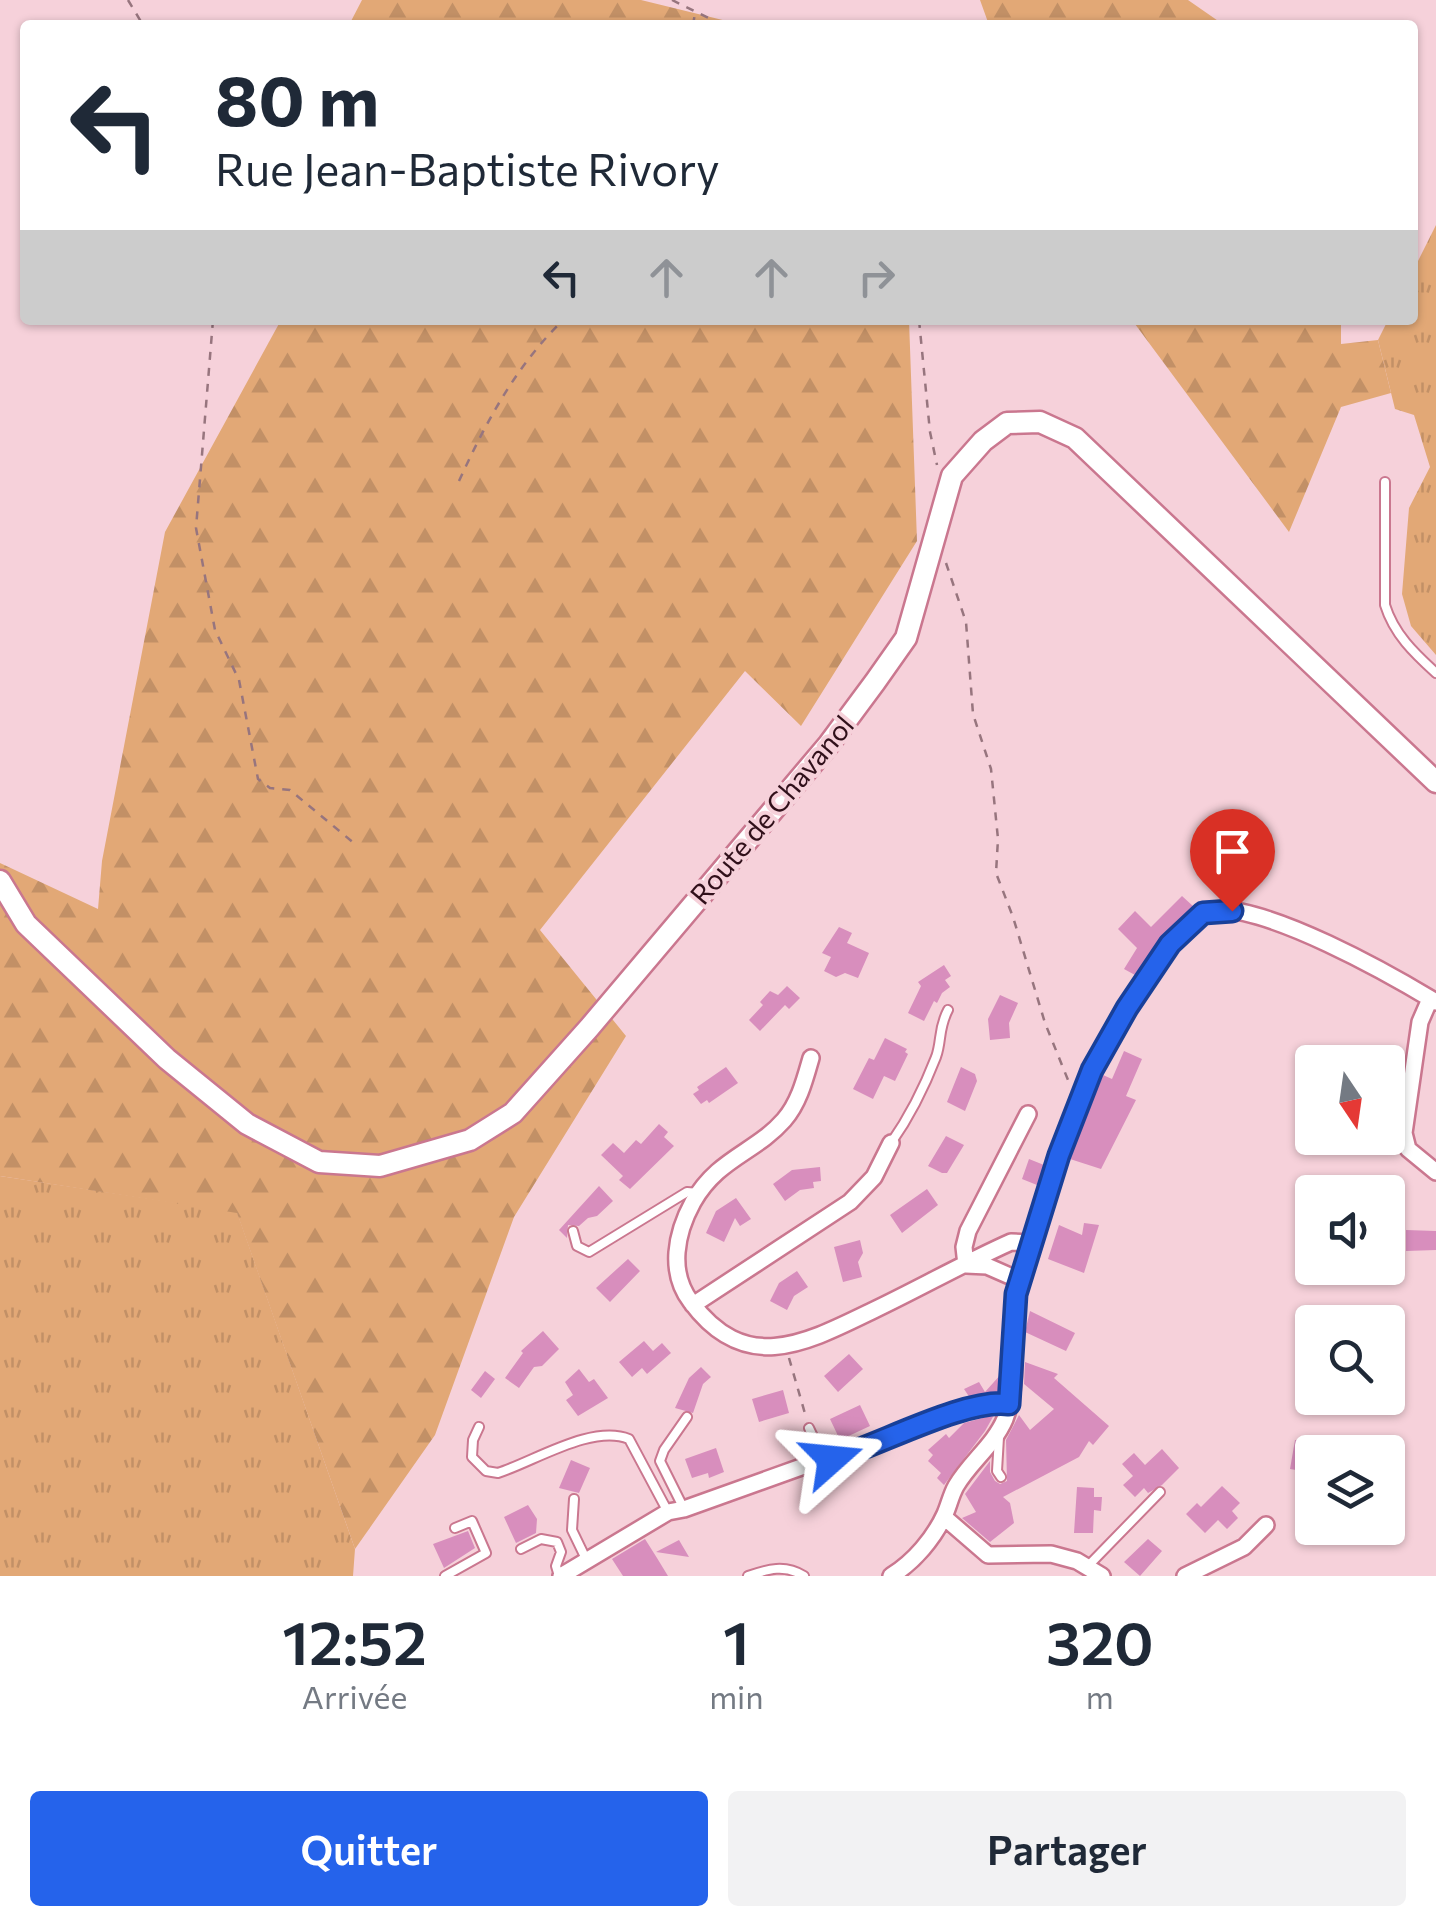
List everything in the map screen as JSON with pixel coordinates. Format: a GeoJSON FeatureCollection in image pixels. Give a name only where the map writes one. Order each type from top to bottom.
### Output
{"type":"FeatureCollection","features":[{"type":"Feature","properties":{"kind":"street","name":"Route de Chavanol"},"geometry":{"type":"LineString","coordinates":[[0,881],[26,924],[167,1058],[247,1124],[319,1162],[380,1166],[470,1140],[513,1113],[829,744],[906,638],[952,476],[982,441],[1008,422],[1040,422],[1076,438],[1436,782]]}},
{"type":"Feature","properties":{"kind":"street"},"geometry":{"type":"LineString","coordinates":[[891,1576],[913,1559],[944,1517],[958,1482],[997,1434],[1009,1404],[1020,1280],[1059,1155],[1085,1090],[1127,1008],[1162,954],[1203,913],[1232,911],[1277,921],[1433,1000],[1420,1022],[1404,1133],[1408,1149],[1436,1172]]}},
{"type":"Feature","properties":{"kind":"street"},"geometry":{"type":"LineString","coordinates":[[811,1058],[803,1085],[784,1120],[731,1158],[699,1193],[686,1218],[676,1255],[678,1282],[693,1305],[721,1333],[740,1342],[786,1347],[812,1341],[1011,1242],[1032,1243]]}},
{"type":"Feature","properties":{"kind":"street"},"geometry":{"type":"LineString","coordinates":[[966,1266],[964,1247],[968,1231],[1028,1114]]}},
{"type":"Feature","properties":{"kind":"street"},"geometry":{"type":"LineString","coordinates":[[693,1305],[864,1190],[891,1143]]}},
{"type":"Feature","properties":{"kind":"street"},"geometry":{"type":"LineString","coordinates":[[966,1266],[987,1266],[1020,1280]]}},
{"type":"Feature","properties":{"kind":"street"},"geometry":{"type":"LineString","coordinates":[[560,1576],[676,1511],[869,1447],[944,1416],[996,1403],[1009,1404]]}},
{"type":"Feature","properties":{"kind":"street"},"geometry":{"type":"LineString","coordinates":[[944,1517],[988,1555],[1050,1554],[1102,1576]]}},
{"type":"Feature","properties":{"kind":"street"},"geometry":{"type":"LineString","coordinates":[[1185,1576],[1244,1547],[1266,1525]]}},
{"type":"Feature","properties":{"kind":"lane"},"geometry":{"type":"LineString","coordinates":[[1386,482],[1385,605],[1389,619],[1407,645],[1436,673]]}},
{"type":"Feature","properties":{"kind":"lane"},"geometry":{"type":"LineString","coordinates":[[891,1143],[914,1108],[938,1052],[938,1030],[948,1010]]}},
{"type":"Feature","properties":{"kind":"lane"},"geometry":{"type":"LineString","coordinates":[[573,1231],[577,1246],[589,1252],[687,1192],[699,1193]]}},
{"type":"Feature","properties":{"kind":"lane"},"geometry":{"type":"LineString","coordinates":[[676,1511],[660,1462],[687,1416]]}},
{"type":"Feature","properties":{"kind":"lane"},"geometry":{"type":"LineString","coordinates":[[479,1427],[472,1457],[486,1471],[498,1473],[592,1436],[618,1434],[629,1438],[676,1511]]}},
{"type":"Feature","properties":{"kind":"lane"},"geometry":{"type":"LineString","coordinates":[[809,1428],[824,1460]]}},
{"type":"Feature","properties":{"kind":"lane"},"geometry":{"type":"LineString","coordinates":[[997,1434],[997,1471],[1001,1477]]}},
{"type":"Feature","properties":{"kind":"lane"},"geometry":{"type":"LineString","coordinates":[[1087,1567],[1160,1492]]}},
{"type":"Feature","properties":{"kind":"lane"},"geometry":{"type":"LineString","coordinates":[[574,1498],[572,1530],[587,1561]]}},
{"type":"Feature","properties":{"kind":"lane"},"geometry":{"type":"LineString","coordinates":[[446,1576],[486,1553],[472,1521],[455,1528]]}},
{"type":"Feature","properties":{"kind":"lane"},"geometry":{"type":"LineString","coordinates":[[522,1549],[541,1539],[556,1542],[561,1552],[556,1566],[560,1576]]}},
{"type":"Feature","properties":{"kind":"lane"},"geometry":{"type":"LineString","coordinates":[[748,1576],[777,1568],[795,1570],[804,1576]]}},
{"type":"Feature","properties":{"kind":"path"},"geometry":{"type":"LineString","coordinates":[[672,0],[713,20]]}},
{"type":"Feature","properties":{"kind":"path"},"geometry":{"type":"LineString","coordinates":[[694,20],[696,12]]}},
{"type":"Feature","properties":{"kind":"path"},"geometry":{"type":"LineString","coordinates":[[213,325],[196,528],[215,630],[238,680],[258,778],[270,788],[290,790],[356,844]]}},
{"type":"Feature","properties":{"kind":"path"},"geometry":{"type":"LineString","coordinates":[[459,481],[491,416],[528,357],[558,325]]}},
{"type":"Feature","properties":{"kind":"path"},"geometry":{"type":"LineString","coordinates":[[919,325],[937,464]]}},
{"type":"Feature","properties":{"kind":"path"},"geometry":{"type":"LineString","coordinates":[[933,534],[966,622],[973,714],[991,769],[998,838],[996,873],[1056,1053],[1069,1081],[1085,1090]]}},
{"type":"Feature","properties":{"kind":"path"},"geometry":{"type":"LineString","coordinates":[[786,1347],[809,1428]]}},
{"type":"Feature","properties":{"kind":"green space"},"geometry":{"type":"Polygon","coordinates":[[[362,0],[641,0],[723,20],[352,20],[362,0]]]}},
{"type":"Feature","properties":{"kind":"green space"},"geometry":{"type":"Polygon","coordinates":[[[980,0],[1188,0],[1217,20],[987,20],[980,0]]]}},
{"type":"Feature","properties":{"kind":"green space"},"geometry":{"type":"Polygon","coordinates":[[[1436,225],[1436,655],[1411,626],[1402,594],[1409,508],[1430,467],[1414,415],[1395,409],[1378,340],[1386,325],[1418,325],[1418,261],[1436,225]]]}},
{"type":"Feature","properties":{"kind":"green space"},"geometry":{"type":"Polygon","coordinates":[[[278,325],[909,325],[917,541],[801,726],[745,671],[540,930],[626,1036],[514,1217],[435,1435],[355,1549],[237,1213],[0,1176],[0,863],[98,909],[102,861],[165,532],[278,325]]]}},
{"type":"Feature","properties":{"kind":"green space"},"geometry":{"type":"Polygon","coordinates":[[[1136,325],[1341,325],[1341,344],[1378,340],[1391,393],[1341,407],[1289,532],[1136,325]]]}},
{"type":"Feature","properties":{"kind":"green space"},"geometry":{"type":"Polygon","coordinates":[[[0,1176],[237,1212],[355,1549],[353,1576],[0,1576],[0,1176]]]}},
{"type":"Feature","properties":{"kind":"building"},"geometry":{"type":"Polygon","coordinates":[[[1182,896],[1194,907],[1174,924],[1135,975],[1124,969],[1137,948],[1118,929],[1135,911],[1151,927],[1182,896]]]}},
{"type":"Feature","properties":{"kind":"building"},"geometry":{"type":"Polygon","coordinates":[[[839,927],[852,933],[847,943],[869,953],[858,978],[845,973],[836,977],[824,971],[831,957],[822,953],[839,927]]]}},
{"type":"Feature","properties":{"kind":"building"},"geometry":{"type":"Polygon","coordinates":[[[944,965],[951,976],[945,980],[950,987],[937,1003],[934,1001],[924,1021],[908,1013],[921,986],[918,982],[944,965]]]}},
{"type":"Feature","properties":{"kind":"building"},"geometry":{"type":"Polygon","coordinates":[[[787,986],[800,998],[789,1009],[785,1005],[760,1031],[749,1020],[770,991],[778,995],[787,986]]]}},
{"type":"Feature","properties":{"kind":"building"},"geometry":{"type":"Polygon","coordinates":[[[1000,995],[1018,1003],[1009,1023],[1010,1038],[990,1040],[988,1019],[1000,995]]]}},
{"type":"Feature","properties":{"kind":"building"},"geometry":{"type":"Polygon","coordinates":[[[885,1038],[907,1049],[908,1054],[895,1081],[884,1076],[873,1099],[853,1089],[885,1038]]]}},
{"type":"Feature","properties":{"kind":"building"},"geometry":{"type":"Polygon","coordinates":[[[1124,1051],[1142,1059],[1126,1096],[1136,1100],[1101,1169],[1070,1159],[1103,1075],[1112,1079],[1124,1051]]]}},
{"type":"Feature","properties":{"kind":"building"},"geometry":{"type":"Polygon","coordinates":[[[726,1067],[738,1083],[709,1103],[707,1100],[701,1104],[693,1094],[699,1090],[697,1087],[726,1067]]]}},
{"type":"Feature","properties":{"kind":"building"},"geometry":{"type":"Polygon","coordinates":[[[961,1067],[975,1074],[977,1081],[965,1111],[947,1102],[961,1067]]]}},
{"type":"Feature","properties":{"kind":"building"},"geometry":{"type":"Polygon","coordinates":[[[659,1124],[668,1132],[664,1137],[674,1146],[630,1189],[619,1180],[623,1176],[601,1155],[613,1143],[624,1153],[636,1140],[641,1144],[659,1124]]]}},
{"type":"Feature","properties":{"kind":"building"},"geometry":{"type":"Polygon","coordinates":[[[946,1136],[964,1145],[947,1173],[942,1173],[928,1166],[946,1136]]]}},
{"type":"Feature","properties":{"kind":"building"},"geometry":{"type":"Polygon","coordinates":[[[1029,1159],[1044,1165],[1037,1185],[1022,1179],[1029,1159]]]}},
{"type":"Feature","properties":{"kind":"building"},"geometry":{"type":"Polygon","coordinates":[[[820,1167],[821,1181],[813,1182],[814,1188],[800,1190],[785,1201],[773,1184],[792,1170],[820,1167]]]}},
{"type":"Feature","properties":{"kind":"building"},"geometry":{"type":"Polygon","coordinates":[[[599,1186],[613,1201],[579,1226],[568,1225],[567,1238],[559,1230],[599,1186]]]}},
{"type":"Feature","properties":{"kind":"building"},"geometry":{"type":"Polygon","coordinates":[[[927,1189],[938,1205],[902,1233],[890,1215],[927,1189]]]}},
{"type":"Feature","properties":{"kind":"building"},"geometry":{"type":"Polygon","coordinates":[[[736,1198],[751,1219],[740,1226],[735,1218],[724,1242],[706,1233],[716,1211],[736,1198]]]}},
{"type":"Feature","properties":{"kind":"building"},"geometry":{"type":"Polygon","coordinates":[[[1084,1223],[1099,1225],[1084,1273],[1048,1259],[1059,1225],[1082,1235],[1084,1223]]]}},
{"type":"Feature","properties":{"kind":"building"},"geometry":{"type":"Polygon","coordinates":[[[1406,1230],[1436,1231],[1436,1250],[1406,1251],[1406,1230]]]}},
{"type":"Feature","properties":{"kind":"building"},"geometry":{"type":"Polygon","coordinates":[[[860,1240],[863,1253],[858,1262],[862,1277],[843,1282],[834,1247],[860,1240]]]}},
{"type":"Feature","properties":{"kind":"building"},"geometry":{"type":"Polygon","coordinates":[[[628,1259],[640,1271],[610,1302],[596,1288],[628,1259]]]}},
{"type":"Feature","properties":{"kind":"building"},"geometry":{"type":"Polygon","coordinates":[[[797,1271],[808,1287],[794,1296],[787,1310],[770,1301],[779,1283],[797,1271]]]}},
{"type":"Feature","properties":{"kind":"building"},"geometry":{"type":"Polygon","coordinates":[[[1030,1311],[1075,1333],[1066,1351],[1025,1332],[1030,1311]]]}},
{"type":"Feature","properties":{"kind":"building"},"geometry":{"type":"Polygon","coordinates":[[[543,1331],[559,1349],[542,1366],[534,1367],[519,1388],[505,1378],[521,1351],[543,1331]]]}},
{"type":"Feature","properties":{"kind":"building"},"geometry":{"type":"Polygon","coordinates":[[[644,1341],[653,1351],[662,1343],[671,1353],[647,1374],[642,1368],[632,1377],[619,1362],[644,1341]]]}},
{"type":"Feature","properties":{"kind":"building"},"geometry":{"type":"Polygon","coordinates":[[[849,1354],[863,1369],[838,1392],[824,1376],[849,1354]]]}},
{"type":"Feature","properties":{"kind":"building"},"geometry":{"type":"Polygon","coordinates":[[[1025,1362],[1058,1374],[1054,1378],[1109,1426],[1093,1445],[1089,1441],[1079,1457],[1003,1497],[1010,1503],[1014,1523],[990,1542],[962,1518],[976,1512],[965,1494],[990,1461],[995,1481],[1007,1481],[1006,1440],[1019,1415],[1030,1430],[1054,1409],[1024,1384],[1025,1362]]]}},
{"type":"Feature","properties":{"kind":"building"},"geometry":{"type":"Polygon","coordinates":[[[701,1367],[711,1377],[703,1384],[693,1413],[675,1408],[689,1378],[701,1367]]]}},
{"type":"Feature","properties":{"kind":"building"},"geometry":{"type":"Polygon","coordinates":[[[579,1369],[589,1382],[594,1379],[608,1398],[578,1416],[566,1400],[573,1395],[565,1382],[579,1369]]]}},
{"type":"Feature","properties":{"kind":"building"},"geometry":{"type":"Polygon","coordinates":[[[485,1371],[495,1379],[481,1398],[471,1390],[485,1371]]]}},
{"type":"Feature","properties":{"kind":"building"},"geometry":{"type":"Polygon","coordinates":[[[1002,1373],[1000,1392],[970,1398],[964,1389],[979,1382],[985,1392],[1002,1373]]]}},
{"type":"Feature","properties":{"kind":"building"},"geometry":{"type":"Polygon","coordinates":[[[783,1390],[789,1413],[759,1422],[752,1399],[783,1390]]]}},
{"type":"Feature","properties":{"kind":"building"},"geometry":{"type":"Polygon","coordinates":[[[860,1405],[870,1426],[840,1440],[830,1419],[860,1405]]]}},
{"type":"Feature","properties":{"kind":"building"},"geometry":{"type":"Polygon","coordinates":[[[994,1415],[944,1485],[937,1478],[941,1473],[928,1461],[933,1455],[928,1450],[964,1423],[994,1415]]]}},
{"type":"Feature","properties":{"kind":"building"},"geometry":{"type":"Polygon","coordinates":[[[1295,1440],[1295,1470],[1290,1469],[1295,1440]]]}},
{"type":"Feature","properties":{"kind":"building"},"geometry":{"type":"Polygon","coordinates":[[[716,1448],[724,1472],[709,1478],[708,1473],[692,1478],[685,1459],[716,1448]]]}},
{"type":"Feature","properties":{"kind":"building"},"geometry":{"type":"Polygon","coordinates":[[[1162,1449],[1179,1468],[1162,1485],[1148,1493],[1144,1488],[1135,1497],[1123,1485],[1133,1476],[1122,1464],[1134,1453],[1145,1465],[1162,1449]]]}},
{"type":"Feature","properties":{"kind":"building"},"geometry":{"type":"Polygon","coordinates":[[[571,1460],[590,1468],[579,1493],[559,1488],[571,1460]]]}},
{"type":"Feature","properties":{"kind":"building"},"geometry":{"type":"Polygon","coordinates":[[[1222,1486],[1240,1503],[1232,1511],[1238,1518],[1227,1529],[1218,1520],[1205,1533],[1186,1514],[1197,1503],[1201,1507],[1222,1486]]]}},
{"type":"Feature","properties":{"kind":"building"},"geometry":{"type":"Polygon","coordinates":[[[1077,1487],[1094,1488],[1094,1497],[1102,1497],[1101,1511],[1094,1510],[1093,1533],[1074,1533],[1077,1487]]]}},
{"type":"Feature","properties":{"kind":"building"},"geometry":{"type":"Polygon","coordinates":[[[528,1505],[537,1519],[536,1533],[516,1543],[504,1517],[528,1505]]]}},
{"type":"Feature","properties":{"kind":"building"},"geometry":{"type":"Polygon","coordinates":[[[468,1531],[475,1548],[444,1568],[433,1544],[468,1531]]]}},
{"type":"Feature","properties":{"kind":"building"},"geometry":{"type":"Polygon","coordinates":[[[645,1539],[668,1576],[623,1576],[612,1559],[645,1539]]]}},
{"type":"Feature","properties":{"kind":"building"},"geometry":{"type":"Polygon","coordinates":[[[1148,1539],[1162,1551],[1140,1576],[1124,1562],[1148,1539]]]}},
{"type":"Feature","properties":{"kind":"building"},"geometry":{"type":"Polygon","coordinates":[[[679,1540],[689,1557],[656,1552],[679,1540]]]}},
{"type":"Feature","properties":{"kind":"route"},"geometry":{"type":"LineString","coordinates":[[832,1459],[944,1416],[996,1403],[1009,1404],[1016,1294],[1059,1155],[1092,1070],[1170,944],[1203,913],[1232,911]]}}]}
